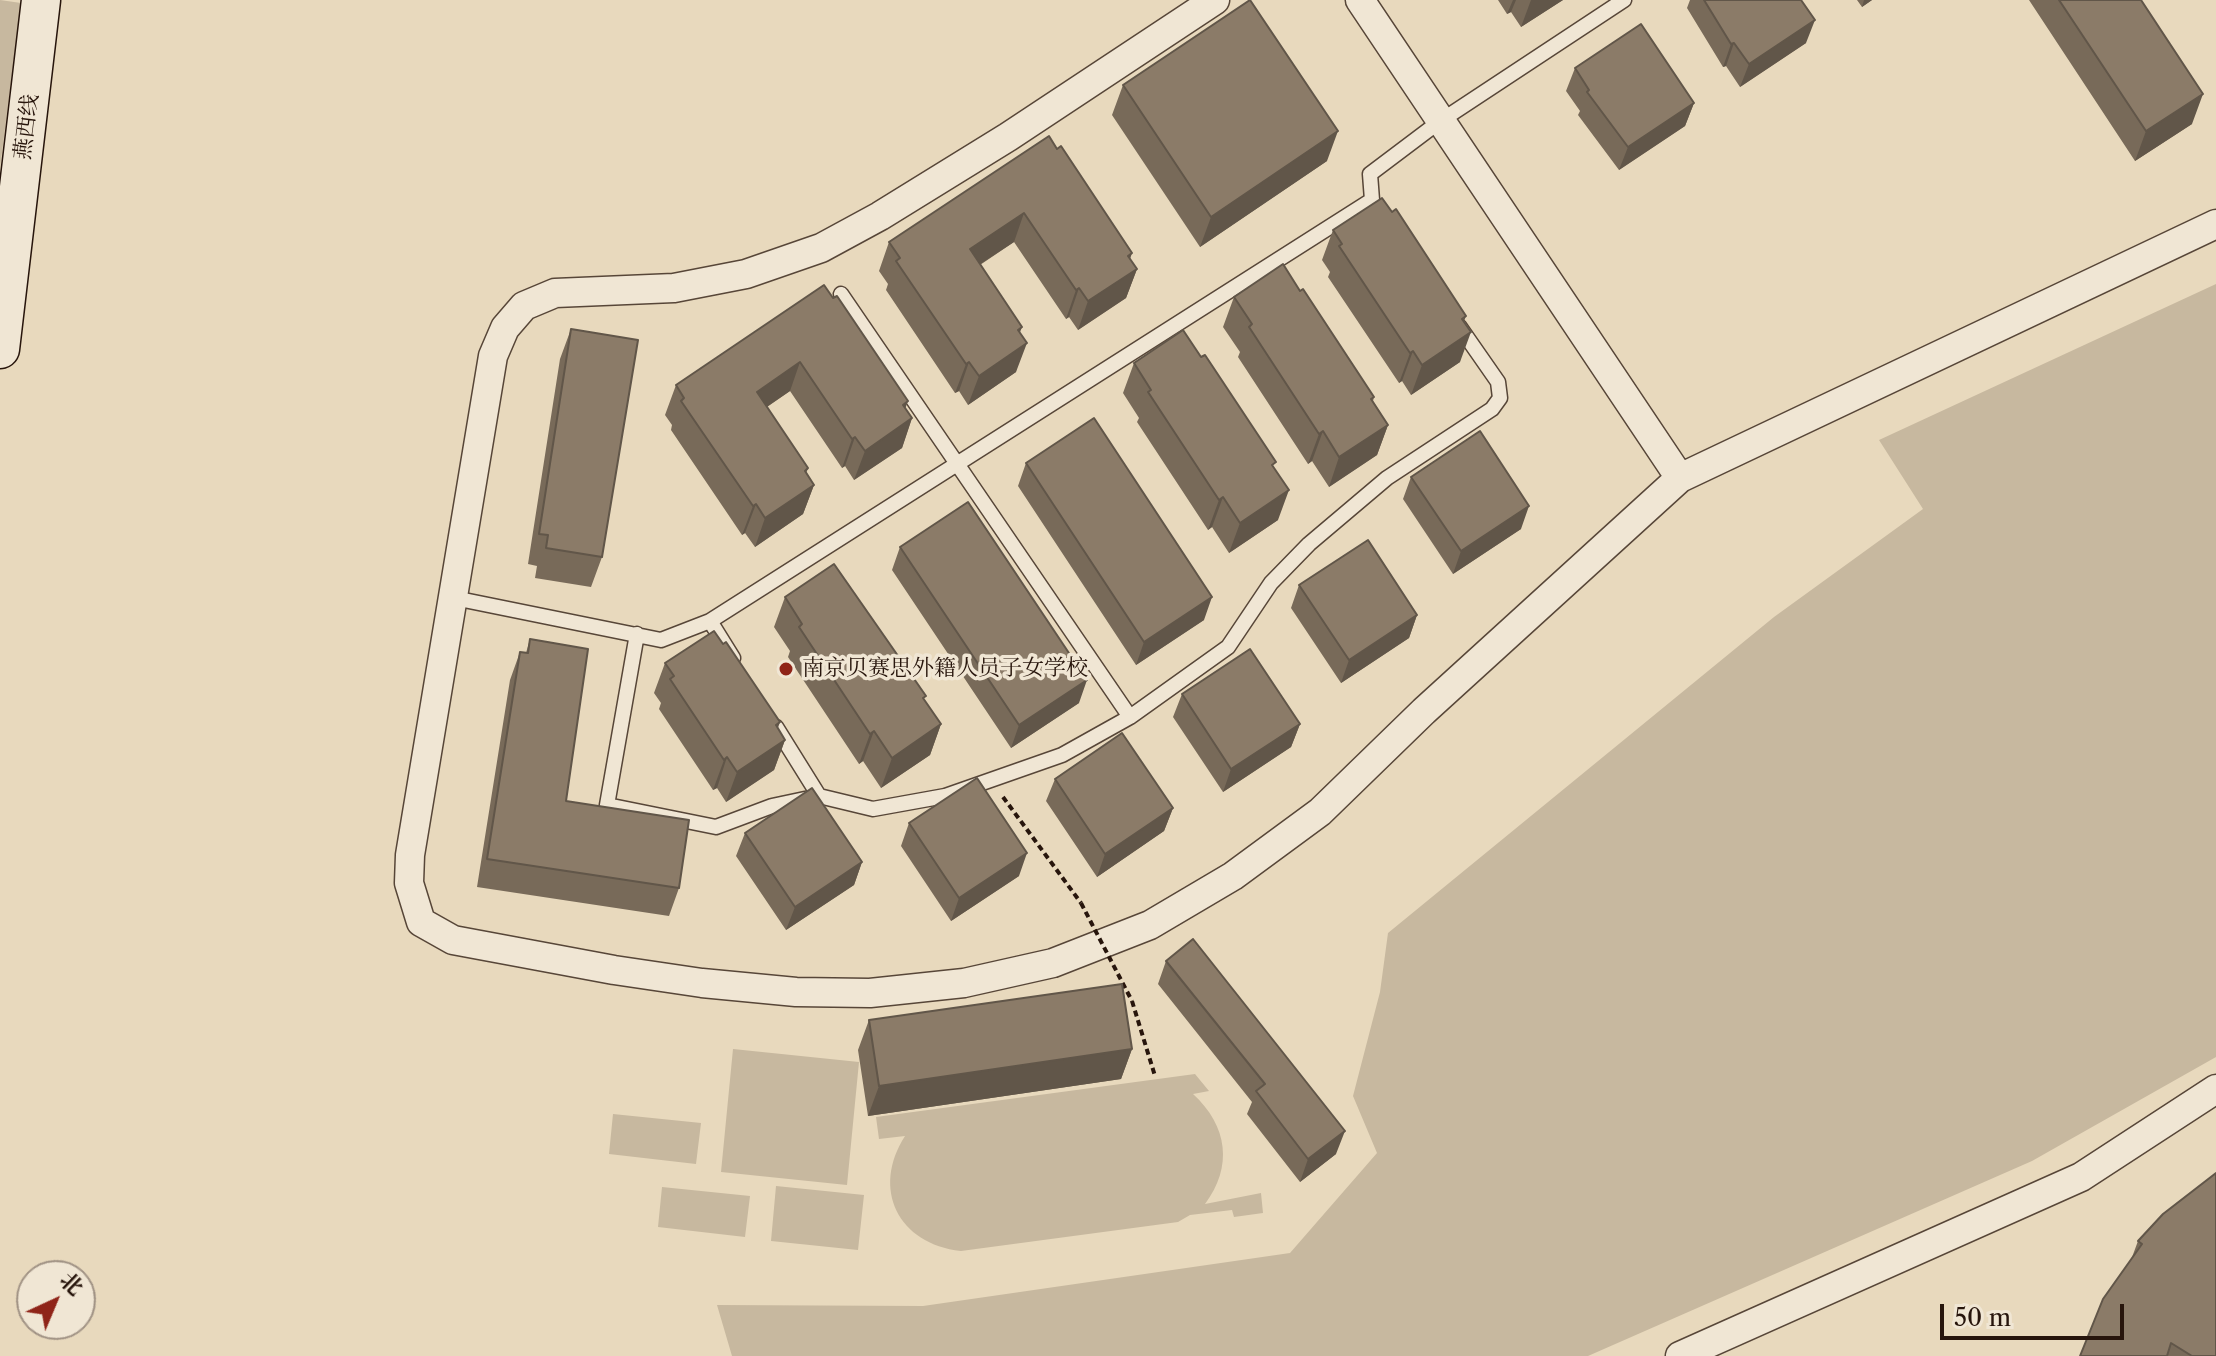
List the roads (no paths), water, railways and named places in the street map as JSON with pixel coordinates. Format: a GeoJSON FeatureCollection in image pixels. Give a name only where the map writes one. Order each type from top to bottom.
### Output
{"type":"FeatureCollection","features":[{"type":"Feature","properties":{"kind":"main road","name":"燕西线"},"geometry":{"type":"LineString","coordinates":[[0,349],[41,0]]}},
{"type":"Feature","properties":{"kind":"street"},"geometry":{"type":"LineString","coordinates":[[1215,0],[995,145],[821,248],[746,274],[660,289],[555,293],[524,306],[505,328],[493,356],[410,855],[409,883],[421,922],[453,940],[614,970],[733,986],[870,993],[964,983],[1053,963],[1150,925],[1233,876],[1320,812],[1424,711],[1680,478],[2216,224]]}},
{"type":"Feature","properties":{"kind":"street"},"geometry":{"type":"LineString","coordinates":[[1360,0],[1680,478]]}},
{"type":"Feature","properties":{"kind":"street"},"geometry":{"type":"LineString","coordinates":[[1680,1356],[2081,1177],[2216,1089]]}},
{"type":"Feature","properties":{"kind":"lane"},"geometry":{"type":"LineString","coordinates":[[1381,213],[1372,200],[1370,174],[1439,122],[1624,0]]}},
{"type":"Feature","properties":{"kind":"lane"},"geometry":{"type":"LineString","coordinates":[[454,598],[661,640],[710,621],[1372,200]]}},
{"type":"Feature","properties":{"kind":"lane"},"geometry":{"type":"LineString","coordinates":[[841,294],[1130,717]]}},
{"type":"Feature","properties":{"kind":"lane"},"geometry":{"type":"LineString","coordinates":[[637,634],[607,805],[716,827],[772,806],[819,796],[873,809],[945,796],[1062,755],[1130,717],[1228,647],[1271,583],[1309,544],[1387,478],[1492,409],[1500,398],[1498,382],[1453,317]]}},
{"type":"Feature","properties":{"kind":"lane"},"geometry":{"type":"LineString","coordinates":[[710,621],[744,675]]}},
{"type":"Feature","properties":{"kind":"lane"},"geometry":{"type":"LineString","coordinates":[[769,715],[819,796]]}},
{"type":"Feature","properties":{"kind":"place","name":"南京贝赛思外籍人员子女学校"},"geometry":{"type":"Point","coordinates":[786,669]}}]}
